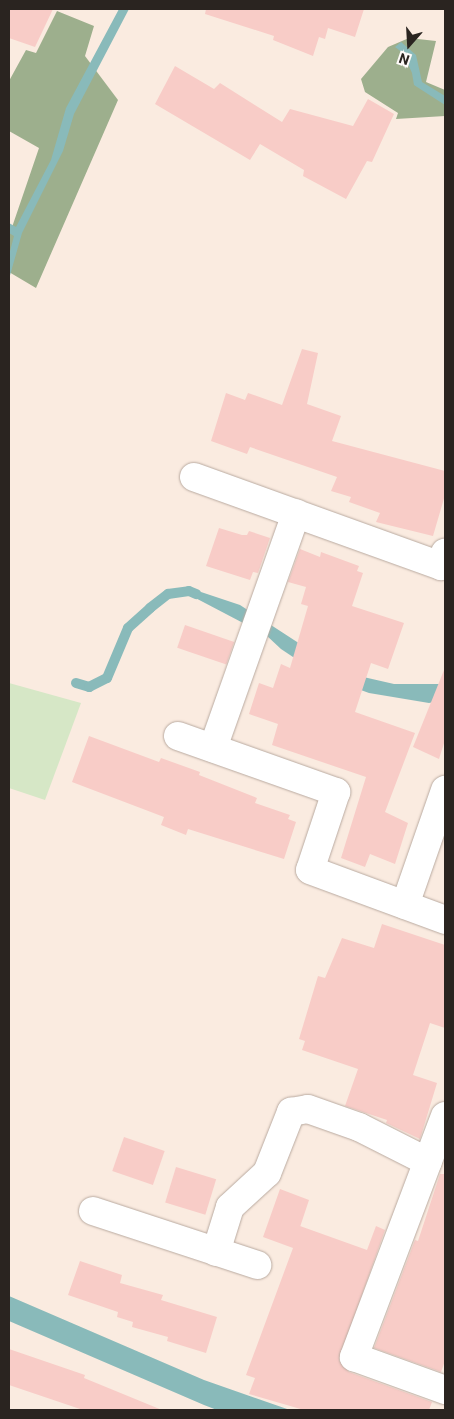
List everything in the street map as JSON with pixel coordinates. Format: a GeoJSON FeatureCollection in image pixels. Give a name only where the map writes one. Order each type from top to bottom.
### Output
{"type":"FeatureCollection","features":[{"type":"Feature","properties":{"kind":"street"},"geometry":{"type":"LineString","coordinates":[[194,477],[441,566],[445,554]]}},
{"type":"Feature","properties":{"kind":"street"},"geometry":{"type":"LineString","coordinates":[[213,748],[296,513]]}},
{"type":"Feature","properties":{"kind":"street"},"geometry":{"type":"LineString","coordinates":[[178,736],[336,792],[310,870],[445,920]]}},
{"type":"Feature","properties":{"kind":"street"},"geometry":{"type":"LineString","coordinates":[[405,905],[445,790]]}},
{"type":"Feature","properties":{"kind":"street"},"geometry":{"type":"LineString","coordinates":[[216,1252],[230,1207],[267,1173],[291,1112],[308,1110],[359,1127],[428,1162]]}},
{"type":"Feature","properties":{"kind":"street"},"geometry":{"type":"LineString","coordinates":[[445,1116],[354,1357],[445,1390]]}},
{"type":"Feature","properties":{"kind":"street"},"geometry":{"type":"LineString","coordinates":[[93,1211],[257,1265]]}},
{"type":"Feature","properties":{"kind":"green space"},"geometry":{"type":"Polygon","coordinates":[[[57,11],[94,26],[85,56],[118,100],[36,288],[9,272],[9,236],[39,148],[9,131],[9,81],[26,50],[36,53],[57,11]]]}},
{"type":"Feature","properties":{"kind":"green space"},"geometry":{"type":"Polygon","coordinates":[[[409,38],[436,41],[426,82],[445,90],[445,116],[396,119],[398,113],[365,92],[361,79],[388,47],[409,38]]]}},
{"type":"Feature","properties":{"kind":"green space"},"geometry":{"type":"Polygon","coordinates":[[[9,683],[81,703],[45,800],[9,788],[9,683]]]}},
{"type":"Feature","properties":{"kind":"water"},"geometry":{"type":"Polygon","coordinates":[[[119,9],[129,9],[74,114],[63,151],[22,233],[9,279],[9,255],[14,236],[9,233],[9,223],[16,227],[51,160],[66,108],[119,9]]]}},
{"type":"Feature","properties":{"kind":"water"},"geometry":{"type":"Polygon","coordinates":[[[401,42],[416,55],[422,82],[445,96],[445,105],[414,85],[412,73],[403,53],[395,47],[401,42]]]}},
{"type":"Feature","properties":{"kind":"water"},"geometry":{"type":"Polygon","coordinates":[[[192,589],[240,605],[334,666],[359,676],[394,684],[445,684],[445,700],[429,703],[369,693],[320,675],[281,649],[266,635],[184,592],[192,589]]]}},
{"type":"Feature","properties":{"kind":"water"},"geometry":{"type":"Polygon","coordinates":[[[9,1296],[204,1380],[290,1410],[217,1410],[204,1405],[9,1321],[9,1296]]]}},
{"type":"Feature","properties":{"kind":"building"},"geometry":{"type":"Polygon","coordinates":[[[9,9],[53,9],[35,47],[9,38],[9,9]]]}},
{"type":"Feature","properties":{"kind":"building"},"geometry":{"type":"Polygon","coordinates":[[[206,9],[364,9],[355,37],[328,28],[325,39],[319,37],[313,56],[273,40],[274,36],[205,14],[206,9]]]}},
{"type":"Feature","properties":{"kind":"building"},"geometry":{"type":"Polygon","coordinates":[[[175,66],[214,89],[220,83],[282,122],[290,109],[353,126],[368,99],[394,114],[372,162],[367,161],[346,199],[303,176],[304,170],[260,144],[250,160],[155,104],[175,66]]]}},
{"type":"Feature","properties":{"kind":"building"},"geometry":{"type":"Polygon","coordinates":[[[302,349],[318,353],[307,404],[341,416],[332,441],[445,471],[445,495],[433,536],[376,522],[380,513],[349,502],[351,497],[331,491],[337,477],[250,447],[247,454],[211,441],[226,393],[245,400],[248,393],[282,405],[302,349]]]}},
{"type":"Feature","properties":{"kind":"building"},"geometry":{"type":"Polygon","coordinates":[[[219,528],[242,535],[247,535],[249,531],[270,538],[258,573],[253,572],[250,580],[206,566],[219,528]]]}},
{"type":"Feature","properties":{"kind":"building"},"geometry":{"type":"Polygon","coordinates":[[[300,549],[320,557],[321,552],[359,566],[357,571],[363,573],[352,606],[404,623],[388,669],[371,663],[355,712],[415,733],[385,812],[408,823],[395,864],[370,854],[365,867],[341,858],[366,777],[272,745],[278,724],[249,714],[259,683],[273,688],[281,664],[290,668],[308,606],[301,604],[306,587],[288,582],[300,549]]]}},
{"type":"Feature","properties":{"kind":"building"},"geometry":{"type":"Polygon","coordinates":[[[185,625],[234,642],[226,665],[177,648],[185,625]]]}},
{"type":"Feature","properties":{"kind":"building"},"geometry":{"type":"Polygon","coordinates":[[[444,670],[445,740],[439,759],[413,747],[444,670]]]}},
{"type":"Feature","properties":{"kind":"building"},"geometry":{"type":"Polygon","coordinates":[[[89,736],[159,762],[161,758],[200,772],[199,775],[257,798],[255,803],[290,815],[288,819],[296,822],[284,859],[188,829],[186,835],[161,825],[164,817],[72,782],[89,736]]]}},
{"type":"Feature","properties":{"kind":"building"},"geometry":{"type":"Polygon","coordinates":[[[382,924],[445,945],[445,1028],[430,1023],[413,1075],[437,1083],[420,1139],[386,1123],[387,1120],[345,1106],[358,1069],[302,1050],[305,1041],[299,1039],[318,976],[325,978],[342,938],[374,948],[382,924]]]}},
{"type":"Feature","properties":{"kind":"building"},"geometry":{"type":"Polygon","coordinates":[[[124,1137],[165,1151],[153,1185],[112,1171],[124,1137]]]}},
{"type":"Feature","properties":{"kind":"building"},"geometry":{"type":"Polygon","coordinates":[[[176,1167],[216,1179],[205,1215],[165,1202],[176,1167]]]}},
{"type":"Feature","properties":{"kind":"building"},"geometry":{"type":"Polygon","coordinates":[[[440,1174],[445,1174],[445,1361],[441,1372],[374,1348],[415,1240],[418,1241],[440,1174]]]}},
{"type":"Feature","properties":{"kind":"building"},"geometry":{"type":"Polygon","coordinates":[[[280,1189],[309,1200],[300,1226],[367,1250],[376,1226],[385,1230],[339,1360],[349,1372],[432,1402],[429,1410],[304,1410],[249,1394],[255,1378],[246,1375],[293,1248],[263,1237],[280,1189]]]}},
{"type":"Feature","properties":{"kind":"building"},"geometry":{"type":"Polygon","coordinates":[[[80,1261],[122,1275],[120,1283],[163,1295],[161,1300],[217,1317],[206,1353],[167,1341],[168,1337],[132,1327],[133,1322],[117,1317],[118,1312],[68,1295],[80,1261]]]}},
{"type":"Feature","properties":{"kind":"building"},"geometry":{"type":"Polygon","coordinates":[[[9,1349],[85,1375],[84,1378],[162,1410],[83,1410],[9,1385],[9,1349]]]}},
{"type":"Feature","properties":{"kind":"waterway"},"geometry":{"type":"LineString","coordinates":[[76,683],[89,687],[107,678],[128,628],[168,594],[189,591],[196,594]]}}]}
